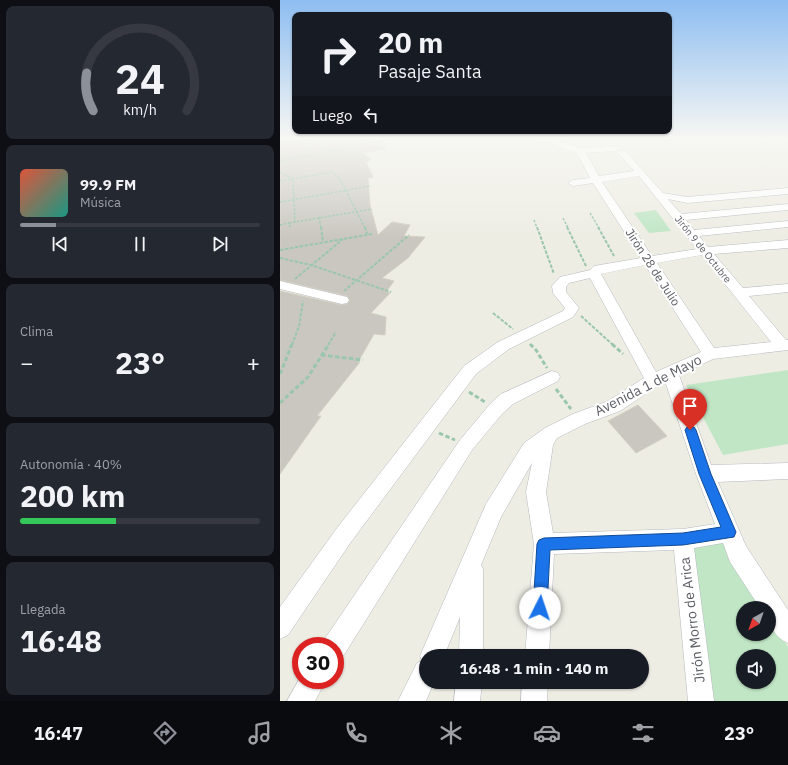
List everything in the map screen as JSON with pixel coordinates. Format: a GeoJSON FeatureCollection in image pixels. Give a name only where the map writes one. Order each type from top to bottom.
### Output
{"type":"FeatureCollection","features":[{"type":"Feature","properties":{"kind":"street","name":"Jirón 28 de Julio"},"geometry":{"type":"LineString","coordinates":[[591,172],[710,354]]}},
{"type":"Feature","properties":{"kind":"street"},"geometry":{"type":"LineString","coordinates":[[573,182],[641,173]]}},
{"type":"Feature","properties":{"kind":"street","name":"Jirón 9 de Octubre"},"geometry":{"type":"LineString","coordinates":[[641,173],[739,293],[785,345]]}},
{"type":"Feature","properties":{"kind":"street"},"geometry":{"type":"LineString","coordinates":[[660,196],[669,196],[687,200],[788,191]]}},
{"type":"Feature","properties":{"kind":"street"},"geometry":{"type":"LineString","coordinates":[[677,218],[788,207]]}},
{"type":"Feature","properties":{"kind":"street"},"geometry":{"type":"LineString","coordinates":[[690,234],[788,224]]}},
{"type":"Feature","properties":{"kind":"street"},"geometry":{"type":"LineString","coordinates":[[280,627],[344,535],[457,385],[481,360],[572,311],[571,306],[560,293],[558,288],[565,280],[592,273],[603,267],[704,251],[786,244]]}},
{"type":"Feature","properties":{"kind":"street"},"geometry":{"type":"LineString","coordinates":[[592,273],[653,380]]}},
{"type":"Feature","properties":{"kind":"street"},"geometry":{"type":"LineString","coordinates":[[283,286],[339,299]]}},
{"type":"Feature","properties":{"kind":"street"},"geometry":{"type":"LineString","coordinates":[[739,293],[788,288]]}},
{"type":"Feature","properties":{"kind":"street","name":"Avenida 1 de Mayo"},"geometry":{"type":"LineString","coordinates":[[435,649],[493,511],[530,449],[551,433],[579,419],[614,406],[653,380],[710,354],[785,345]]}},
{"type":"Feature","properties":{"kind":"street"},"geometry":{"type":"LineString","coordinates":[[670,372],[705,474],[738,554],[788,632]]}},
{"type":"Feature","properties":{"kind":"street"},"geometry":{"type":"LineString","coordinates":[[341,637],[466,445],[496,408],[507,399],[552,377]]}},
{"type":"Feature","properties":{"kind":"street"},"geometry":{"type":"LineString","coordinates":[[537,649],[544,544],[536,492],[544,444],[551,433]]}},
{"type":"Feature","properties":{"kind":"street"},"geometry":{"type":"LineString","coordinates":[[705,474],[788,471]]}},
{"type":"Feature","properties":{"kind":"street"},"geometry":{"type":"LineString","coordinates":[[544,544],[683,539],[729,532]]}},
{"type":"Feature","properties":{"kind":"street","name":"Jirón Morro de Arica"},"geometry":{"type":"LineString","coordinates":[[683,539],[701,701]]}},
{"type":"Feature","properties":{"kind":"street"},"geometry":{"type":"LineString","coordinates":[[471,649],[472,561]]}},
{"type":"Feature","properties":{"kind":"street"},"geometry":{"type":"LineString","coordinates":[[411,701],[419,688]]}},
{"type":"Feature","properties":{"kind":"street"},"geometry":{"type":"LineString","coordinates":[[300,701],[307,689]]}},
{"type":"Feature","properties":{"kind":"street"},"geometry":{"type":"LineString","coordinates":[[467,701],[468,689]]}},
{"type":"Feature","properties":{"kind":"street"},"geometry":{"type":"LineString","coordinates":[[534,701],[535,689]]}},
{"type":"Feature","properties":{"kind":"path"},"geometry":{"type":"LineString","coordinates":[[280,172],[293,179]]}},
{"type":"Feature","properties":{"kind":"path"},"geometry":{"type":"LineString","coordinates":[[280,181],[333,172],[342,180],[345,192],[353,200],[365,223],[367,234]]}},
{"type":"Feature","properties":{"kind":"path"},"geometry":{"type":"LineString","coordinates":[[293,179],[295,222]]}},
{"type":"Feature","properties":{"kind":"path"},"geometry":{"type":"LineString","coordinates":[[280,202],[345,192],[371,186]]}},
{"type":"Feature","properties":{"kind":"path"},"geometry":{"type":"LineString","coordinates":[[280,224],[358,210],[372,209]]}},
{"type":"Feature","properties":{"kind":"path"},"geometry":{"type":"LineString","coordinates":[[590,213],[618,265]]}},
{"type":"Feature","properties":{"kind":"path"},"geometry":{"type":"LineString","coordinates":[[318,217],[323,242]]}},
{"type":"Feature","properties":{"kind":"path"},"geometry":{"type":"LineString","coordinates":[[563,218],[579,253],[592,273]]}},
{"type":"Feature","properties":{"kind":"path"},"geometry":{"type":"LineString","coordinates":[[534,220],[555,276],[560,284]]}},
{"type":"Feature","properties":{"kind":"path"},"geometry":{"type":"LineString","coordinates":[[289,223],[290,227]]}},
{"type":"Feature","properties":{"kind":"path"},"geometry":{"type":"LineString","coordinates":[[280,250],[297,249],[323,242],[372,234]]}},
{"type":"Feature","properties":{"kind":"path"},"geometry":{"type":"LineString","coordinates":[[339,299],[356,279],[409,235]]}},
{"type":"Feature","properties":{"kind":"path"},"geometry":{"type":"LineString","coordinates":[[283,286],[333,249],[344,238]]}},
{"type":"Feature","properties":{"kind":"path"},"geometry":{"type":"LineString","coordinates":[[280,258],[311,265],[391,292]]}},
{"type":"Feature","properties":{"kind":"path"},"geometry":{"type":"LineString","coordinates":[[280,374],[299,326],[303,304],[301,290]]}},
{"type":"Feature","properties":{"kind":"path"},"geometry":{"type":"LineString","coordinates":[[572,311],[582,316],[629,359]]}},
{"type":"Feature","properties":{"kind":"path"},"geometry":{"type":"LineString","coordinates":[[493,313],[536,350],[552,377],[551,383],[579,419]]}},
{"type":"Feature","properties":{"kind":"path"},"geometry":{"type":"LineString","coordinates":[[280,403],[308,377],[336,332]]}},
{"type":"Feature","properties":{"kind":"path"},"geometry":{"type":"LineString","coordinates":[[321,355],[363,360]]}},
{"type":"Feature","properties":{"kind":"path"},"geometry":{"type":"LineString","coordinates":[[457,385],[496,408]]}},
{"type":"Feature","properties":{"kind":"path"},"geometry":{"type":"LineString","coordinates":[[426,427],[466,445]]}},
{"type":"Feature","properties":{"kind":"green space"},"geometry":{"type":"Polygon","coordinates":[[[656,210],[671,231],[649,233],[634,213],[656,210]]]}},
{"type":"Feature","properties":{"kind":"green space"},"geometry":{"type":"Polygon","coordinates":[[[788,370],[788,444],[723,455],[686,385],[788,370]]]}},
{"type":"Feature","properties":{"kind":"green space"},"geometry":{"type":"Polygon","coordinates":[[[725,542],[760,601],[736,601],[736,641],[776,641],[776,627],[788,647],[788,701],[710,701],[690,544],[725,542]]]}},
{"type":"Feature","properties":{"kind":"building"},"geometry":{"type":"Polygon","coordinates":[[[280,172],[371,172],[373,177],[368,178],[370,205],[378,235],[392,222],[410,225],[404,236],[425,237],[408,258],[382,278],[394,281],[386,292],[390,293],[371,313],[386,317],[385,335],[374,334],[358,362],[360,362],[317,416],[321,416],[280,474],[280,291],[342,305],[347,304],[350,301],[347,296],[280,280],[280,172]]]}},
{"type":"Feature","properties":{"kind":"building"},"geometry":{"type":"Polygon","coordinates":[[[638,405],[667,436],[636,453],[608,421],[638,405]]]}},
{"type":"Feature","properties":{"kind":"route"},"geometry":{"type":"LineString","coordinates":[[540,608],[544,544],[683,539],[729,532],[705,474],[690,430]]}}]}
